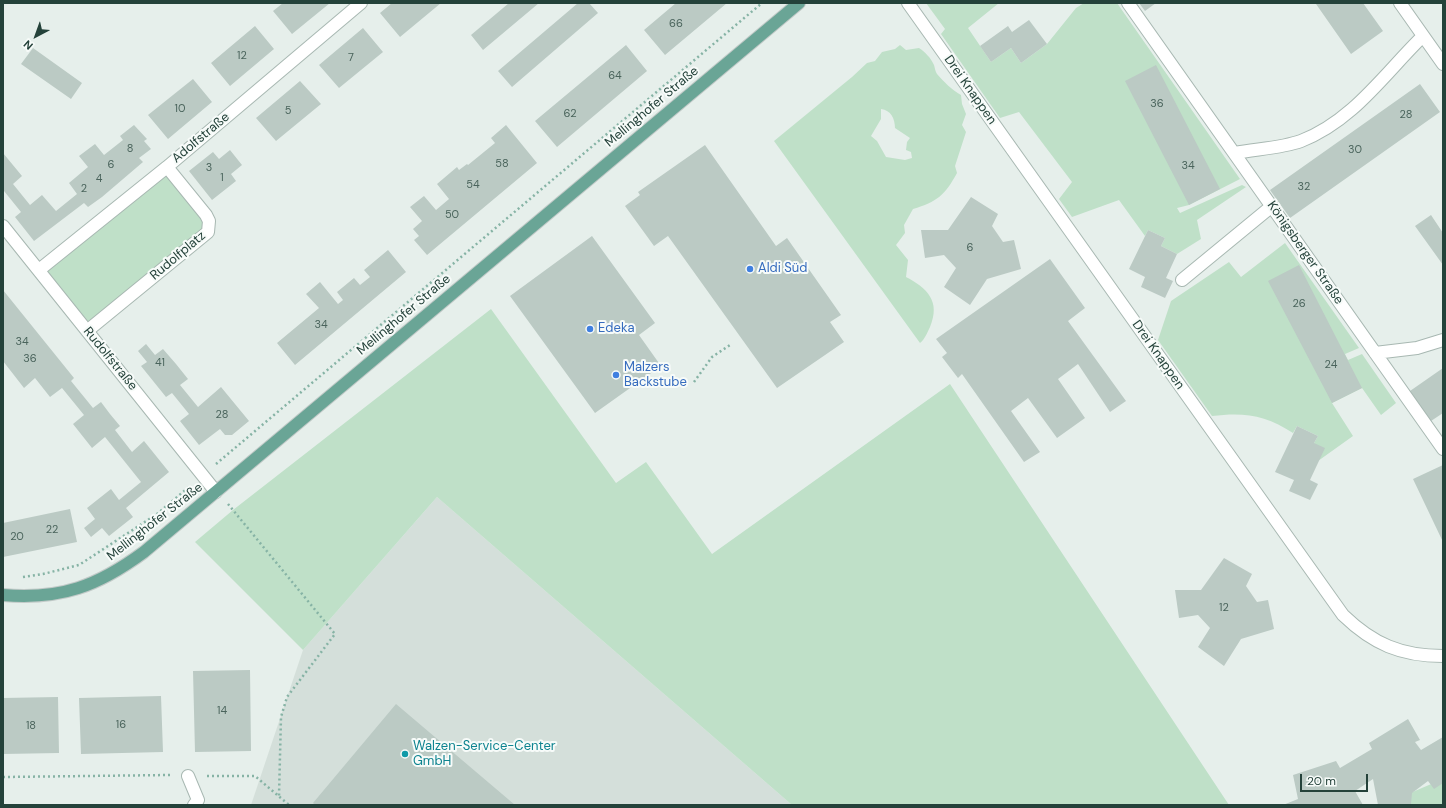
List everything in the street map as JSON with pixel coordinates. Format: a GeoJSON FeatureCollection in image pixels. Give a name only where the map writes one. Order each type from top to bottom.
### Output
{"type":"FeatureCollection","features":[{"type":"Feature","properties":{"kind":"main road","name":"Mellinghofer Straße"},"geometry":{"type":"LineString","coordinates":[[3,595],[28,597],[59,593],[94,584],[123,568],[216,492],[798,3]]}},
{"type":"Feature","properties":{"kind":"street","name":"Adolfstraße"},"geometry":{"type":"LineString","coordinates":[[38,270],[167,167],[361,3]]}},
{"type":"Feature","properties":{"kind":"street","name":"Drei Knappen"},"geometry":{"type":"LineString","coordinates":[[908,3],[1343,615],[1367,635],[1395,650],[1411,654],[1443,656]]}},
{"type":"Feature","properties":{"kind":"street","name":"Königsberger Straße"},"geometry":{"type":"LineString","coordinates":[[1128,3],[1443,449]]}},
{"type":"Feature","properties":{"kind":"street"},"geometry":{"type":"LineString","coordinates":[[1400,3],[1443,64]]}},
{"type":"Feature","properties":{"kind":"street"},"geometry":{"type":"LineString","coordinates":[[1235,153],[1300,141],[1327,127],[1360,102],[1423,36]]}},
{"type":"Feature","properties":{"kind":"street","name":"Rudolfplatz"},"geometry":{"type":"LineString","coordinates":[[87,331],[208,232],[209,221],[206,215],[167,167]]}},
{"type":"Feature","properties":{"kind":"street"},"geometry":{"type":"LineString","coordinates":[[1182,280],[1272,206]]}},
{"type":"Feature","properties":{"kind":"street","name":"Rudolfstraße"},"geometry":{"type":"LineString","coordinates":[[3,226],[216,492]]}},
{"type":"Feature","properties":{"kind":"street"},"geometry":{"type":"LineString","coordinates":[[1375,353],[1417,348],[1443,340]]}},
{"type":"Feature","properties":{"kind":"street"},"geometry":{"type":"LineString","coordinates":[[188,776],[198,800],[194,805]]}},
{"type":"Feature","properties":{"kind":"path"},"geometry":{"type":"LineString","coordinates":[[18,577],[44,574],[79,566],[157,514],[762,3]]}},
{"type":"Feature","properties":{"kind":"path"},"geometry":{"type":"LineString","coordinates":[[694,382],[712,358],[730,345]]}},
{"type":"Feature","properties":{"kind":"path"},"geometry":{"type":"LineString","coordinates":[[216,492],[335,634],[287,697],[281,717],[279,796]]}},
{"type":"Feature","properties":{"kind":"path"},"geometry":{"type":"LineString","coordinates":[[3,777],[255,776],[289,805]]}},
{"type":"Feature","properties":{"kind":"shaded area"},"geometry":{"type":"Polygon","coordinates":[[[437,497],[792,805],[251,805],[303,650],[437,497]]]}},
{"type":"Feature","properties":{"kind":"green space"},"geometry":{"type":"Polygon","coordinates":[[[926,3],[999,3],[968,28],[991,62],[1011,48],[1021,63],[1047,44],[1076,8],[1084,3],[1117,3],[1240,179],[1189,205],[1177,208],[1180,213],[1242,185],[1246,187],[1197,220],[1201,239],[1177,254],[1161,246],[1165,238],[1148,230],[1145,236],[1119,200],[1072,217],[1059,199],[1072,182],[1019,112],[1000,118],[941,34],[945,29],[926,3]]]}},
{"type":"Feature","properties":{"kind":"green space"},"geometry":{"type":"Polygon","coordinates":[[[900,45],[906,50],[919,48],[926,53],[933,62],[937,74],[948,86],[961,95],[962,104],[966,114],[962,125],[966,132],[955,166],[957,173],[940,197],[928,204],[913,209],[904,225],[905,233],[896,245],[908,260],[906,277],[914,281],[926,291],[933,303],[933,318],[926,336],[920,343],[774,141],[867,63],[875,61],[882,52],[895,49],[900,45]],[[881,109],[881,119],[871,136],[877,141],[886,157],[905,160],[912,158],[911,152],[906,150],[907,142],[910,138],[895,128],[892,116],[881,109]]]}},
{"type":"Feature","properties":{"kind":"green space"},"geometry":{"type":"Polygon","coordinates":[[[167,167],[210,227],[87,331],[39,270],[167,167]]]}},
{"type":"Feature","properties":{"kind":"green space"},"geometry":{"type":"Polygon","coordinates":[[[1285,243],[1359,348],[1345,354],[1348,360],[1362,354],[1396,403],[1381,415],[1362,388],[1332,403],[1353,436],[1318,461],[1314,443],[1318,436],[1297,426],[1293,433],[1273,422],[1254,416],[1234,414],[1212,416],[1158,340],[1171,301],[1229,262],[1241,277],[1285,243]]]}},
{"type":"Feature","properties":{"kind":"green space"},"geometry":{"type":"Polygon","coordinates":[[[491,309],[616,483],[646,462],[712,554],[950,384],[1229,805],[792,805],[437,497],[303,650],[195,542],[233,510],[491,309]]]}},
{"type":"Feature","properties":{"kind":"green space"},"geometry":{"type":"Polygon","coordinates":[[[1443,779],[1443,805],[1382,805],[1443,779]]]}},
{"type":"Feature","properties":{"kind":"building"},"geometry":{"type":"Polygon","coordinates":[[[283,3],[330,3],[292,34],[273,11],[283,3]]]}},
{"type":"Feature","properties":{"kind":"building"},"geometry":{"type":"Polygon","coordinates":[[[392,3],[441,3],[400,37],[380,13],[392,3]]]}},
{"type":"Feature","properties":{"kind":"building"},"geometry":{"type":"Polygon","coordinates":[[[509,3],[539,3],[483,50],[471,35],[509,3]]]}},
{"type":"Feature","properties":{"kind":"building"},"geometry":{"type":"Polygon","coordinates":[[[578,3],[589,3],[598,13],[512,87],[498,71],[578,3]]]}},
{"type":"Feature","properties":{"kind":"building"},"geometry":{"type":"Polygon","coordinates":[[[676,3],[727,3],[665,55],[644,30],[676,3]]]}},
{"type":"Feature","properties":{"kind":"building"},"geometry":{"type":"Polygon","coordinates":[[[1139,3],[1156,3],[1145,11],[1139,3]]]}},
{"type":"Feature","properties":{"kind":"building"},"geometry":{"type":"Polygon","coordinates":[[[1363,3],[1383,31],[1351,54],[1316,4],[1363,3]]]}},
{"type":"Feature","properties":{"kind":"building"},"geometry":{"type":"Polygon","coordinates":[[[1029,20],[1047,44],[1021,63],[1011,48],[991,62],[980,46],[1008,26],[1012,32],[1029,20]]]}},
{"type":"Feature","properties":{"kind":"building"},"geometry":{"type":"Polygon","coordinates":[[[255,26],[274,49],[230,86],[211,63],[255,26]]]}},
{"type":"Feature","properties":{"kind":"building"},"geometry":{"type":"Polygon","coordinates":[[[363,28],[383,52],[339,88],[319,65],[363,28]]]}},
{"type":"Feature","properties":{"kind":"building"},"geometry":{"type":"Polygon","coordinates":[[[626,45],[647,71],[557,147],[535,121],[626,45]]]}},
{"type":"Feature","properties":{"kind":"building"},"geometry":{"type":"Polygon","coordinates":[[[33,48],[82,83],[71,99],[21,64],[33,48]]]}},
{"type":"Feature","properties":{"kind":"building"},"geometry":{"type":"Polygon","coordinates":[[[1156,65],[1220,189],[1189,205],[1125,81],[1156,65]]]}},
{"type":"Feature","properties":{"kind":"building"},"geometry":{"type":"Polygon","coordinates":[[[193,79],[212,102],[168,139],[148,115],[193,79]]]}},
{"type":"Feature","properties":{"kind":"building"},"geometry":{"type":"Polygon","coordinates":[[[300,81],[321,104],[276,141],[256,118],[300,81]]]}},
{"type":"Feature","properties":{"kind":"building"},"geometry":{"type":"Polygon","coordinates":[[[1420,84],[1440,112],[1290,218],[1270,190],[1420,84]]]}},
{"type":"Feature","properties":{"kind":"building"},"geometry":{"type":"Polygon","coordinates":[[[134,125],[147,139],[144,141],[151,149],[139,158],[143,162],[102,197],[88,207],[84,203],[34,241],[15,217],[21,212],[4,191],[3,192],[3,153],[22,176],[13,184],[30,205],[42,195],[56,211],[77,194],[69,183],[88,167],[79,156],[95,144],[104,155],[123,140],[120,136],[134,125]]]}},
{"type":"Feature","properties":{"kind":"building"},"geometry":{"type":"Polygon","coordinates":[[[506,125],[537,163],[427,255],[414,240],[419,236],[413,229],[422,221],[410,207],[424,196],[436,210],[449,199],[437,184],[457,167],[459,170],[467,164],[468,165],[495,143],[491,138],[506,125]]]}},
{"type":"Feature","properties":{"kind":"building","name":"Aldi Süd"},"geometry":{"type":"Polygon","coordinates":[[[705,145],[776,246],[787,238],[841,315],[830,322],[844,342],[777,388],[668,236],[654,246],[625,206],[640,195],[638,192],[705,145]]]}},
{"type":"Feature","properties":{"kind":"building"},"geometry":{"type":"Polygon","coordinates":[[[230,150],[242,165],[231,174],[236,181],[212,200],[189,171],[213,152],[219,159],[230,150]]]}},
{"type":"Feature","properties":{"kind":"building"},"geometry":{"type":"Polygon","coordinates":[[[971,197],[998,214],[992,226],[1003,242],[1014,240],[1021,269],[987,279],[970,305],[944,287],[956,268],[944,255],[925,258],[921,230],[948,230],[971,197]]]}},
{"type":"Feature","properties":{"kind":"building"},"geometry":{"type":"Polygon","coordinates":[[[1431,215],[1443,233],[1443,265],[1415,226],[1431,215]]]}},
{"type":"Feature","properties":{"kind":"building"},"geometry":{"type":"Polygon","coordinates":[[[1148,230],[1165,238],[1161,246],[1177,254],[1166,278],[1173,281],[1165,298],[1141,287],[1145,277],[1129,269],[1148,230]]]}},
{"type":"Feature","properties":{"kind":"building","name":"Edeka"},"geometry":{"type":"Polygon","coordinates":[[[592,236],[655,323],[639,335],[661,366],[595,413],[510,296],[592,236]]]}},
{"type":"Feature","properties":{"kind":"building"},"geometry":{"type":"Polygon","coordinates":[[[388,250],[406,272],[295,365],[277,343],[319,308],[306,294],[320,282],[338,304],[343,300],[337,292],[354,278],[360,285],[370,277],[364,270],[388,250]]]}},
{"type":"Feature","properties":{"kind":"building"},"geometry":{"type":"Polygon","coordinates":[[[1050,259],[1085,308],[1068,321],[1126,401],[1110,412],[1078,364],[1058,379],[1085,418],[1057,438],[1028,398],[1011,411],[1040,452],[1024,462],[962,374],[958,378],[942,357],[947,353],[936,339],[1050,259]]]}},
{"type":"Feature","properties":{"kind":"building"},"geometry":{"type":"Polygon","coordinates":[[[1299,265],[1362,388],[1332,403],[1268,281],[1299,265]]]}},
{"type":"Feature","properties":{"kind":"building"},"geometry":{"type":"Polygon","coordinates":[[[3,290],[74,378],[71,381],[93,408],[101,402],[120,426],[115,430],[132,452],[144,441],[169,472],[126,508],[133,517],[109,536],[102,528],[91,537],[84,528],[95,519],[87,508],[111,489],[119,500],[141,482],[105,437],[92,448],[73,424],[84,415],[62,388],[50,397],[35,378],[24,388],[3,361],[3,290]]]}},
{"type":"Feature","properties":{"kind":"building"},"geometry":{"type":"Polygon","coordinates":[[[146,344],[155,355],[163,349],[176,364],[188,379],[180,385],[198,407],[221,387],[249,421],[232,435],[225,435],[220,429],[199,445],[180,421],[189,414],[172,393],[166,397],[141,366],[147,362],[138,351],[146,344]]]}},
{"type":"Feature","properties":{"kind":"building"},"geometry":{"type":"Polygon","coordinates":[[[1443,368],[1443,413],[1431,421],[1410,391],[1443,368]]]}},
{"type":"Feature","properties":{"kind":"building"},"geometry":{"type":"Polygon","coordinates":[[[1297,426],[1318,436],[1314,443],[1325,448],[1310,480],[1318,484],[1310,500],[1289,491],[1294,480],[1275,472],[1297,426]]]}},
{"type":"Feature","properties":{"kind":"building"},"geometry":{"type":"Polygon","coordinates":[[[1443,465],[1443,542],[1413,479],[1443,465]]]}},
{"type":"Feature","properties":{"kind":"building"},"geometry":{"type":"Polygon","coordinates":[[[70,509],[77,542],[3,557],[3,523],[70,509]]]}},
{"type":"Feature","properties":{"kind":"building"},"geometry":{"type":"Polygon","coordinates":[[[1224,558],[1252,574],[1246,586],[1257,602],[1268,600],[1274,629],[1241,639],[1224,666],[1198,647],[1210,628],[1198,615],[1179,618],[1175,590],[1201,590],[1224,558]]]}},
{"type":"Feature","properties":{"kind":"building"},"geometry":{"type":"Polygon","coordinates":[[[250,670],[251,751],[195,752],[193,671],[250,670]]]}},
{"type":"Feature","properties":{"kind":"building"},"geometry":{"type":"Polygon","coordinates":[[[161,696],[163,752],[81,754],[79,698],[161,696]]]}},
{"type":"Feature","properties":{"kind":"building"},"geometry":{"type":"Polygon","coordinates":[[[58,697],[59,753],[3,754],[3,698],[58,697]]]}},
{"type":"Feature","properties":{"kind":"building","name":"Walzen-Service-Center GmbH"},"geometry":{"type":"Polygon","coordinates":[[[396,704],[515,805],[315,805],[313,803],[396,704]]]}},
{"type":"Feature","properties":{"kind":"building"},"geometry":{"type":"Polygon","coordinates":[[[1408,719],[1420,740],[1415,742],[1421,750],[1443,737],[1443,783],[1434,789],[1428,781],[1412,793],[1411,804],[1378,805],[1373,779],[1355,791],[1363,805],[1283,805],[1298,799],[1293,775],[1336,761],[1340,768],[1372,749],[1369,743],[1408,719]]]}},
{"type":"Feature","properties":{"kind":"place","name":"Aldi Süd"},"geometry":{"type":"Point","coordinates":[750,269]}},
{"type":"Feature","properties":{"kind":"place","name":"Edeka"},"geometry":{"type":"Point","coordinates":[590,329]}},
{"type":"Feature","properties":{"kind":"place","name":"Malzers Backstube"},"geometry":{"type":"Point","coordinates":[616,375]}},
{"type":"Feature","properties":{"kind":"place","name":"Walzen-Service-Center GmbH"},"geometry":{"type":"Point","coordinates":[405,754]}}]}
